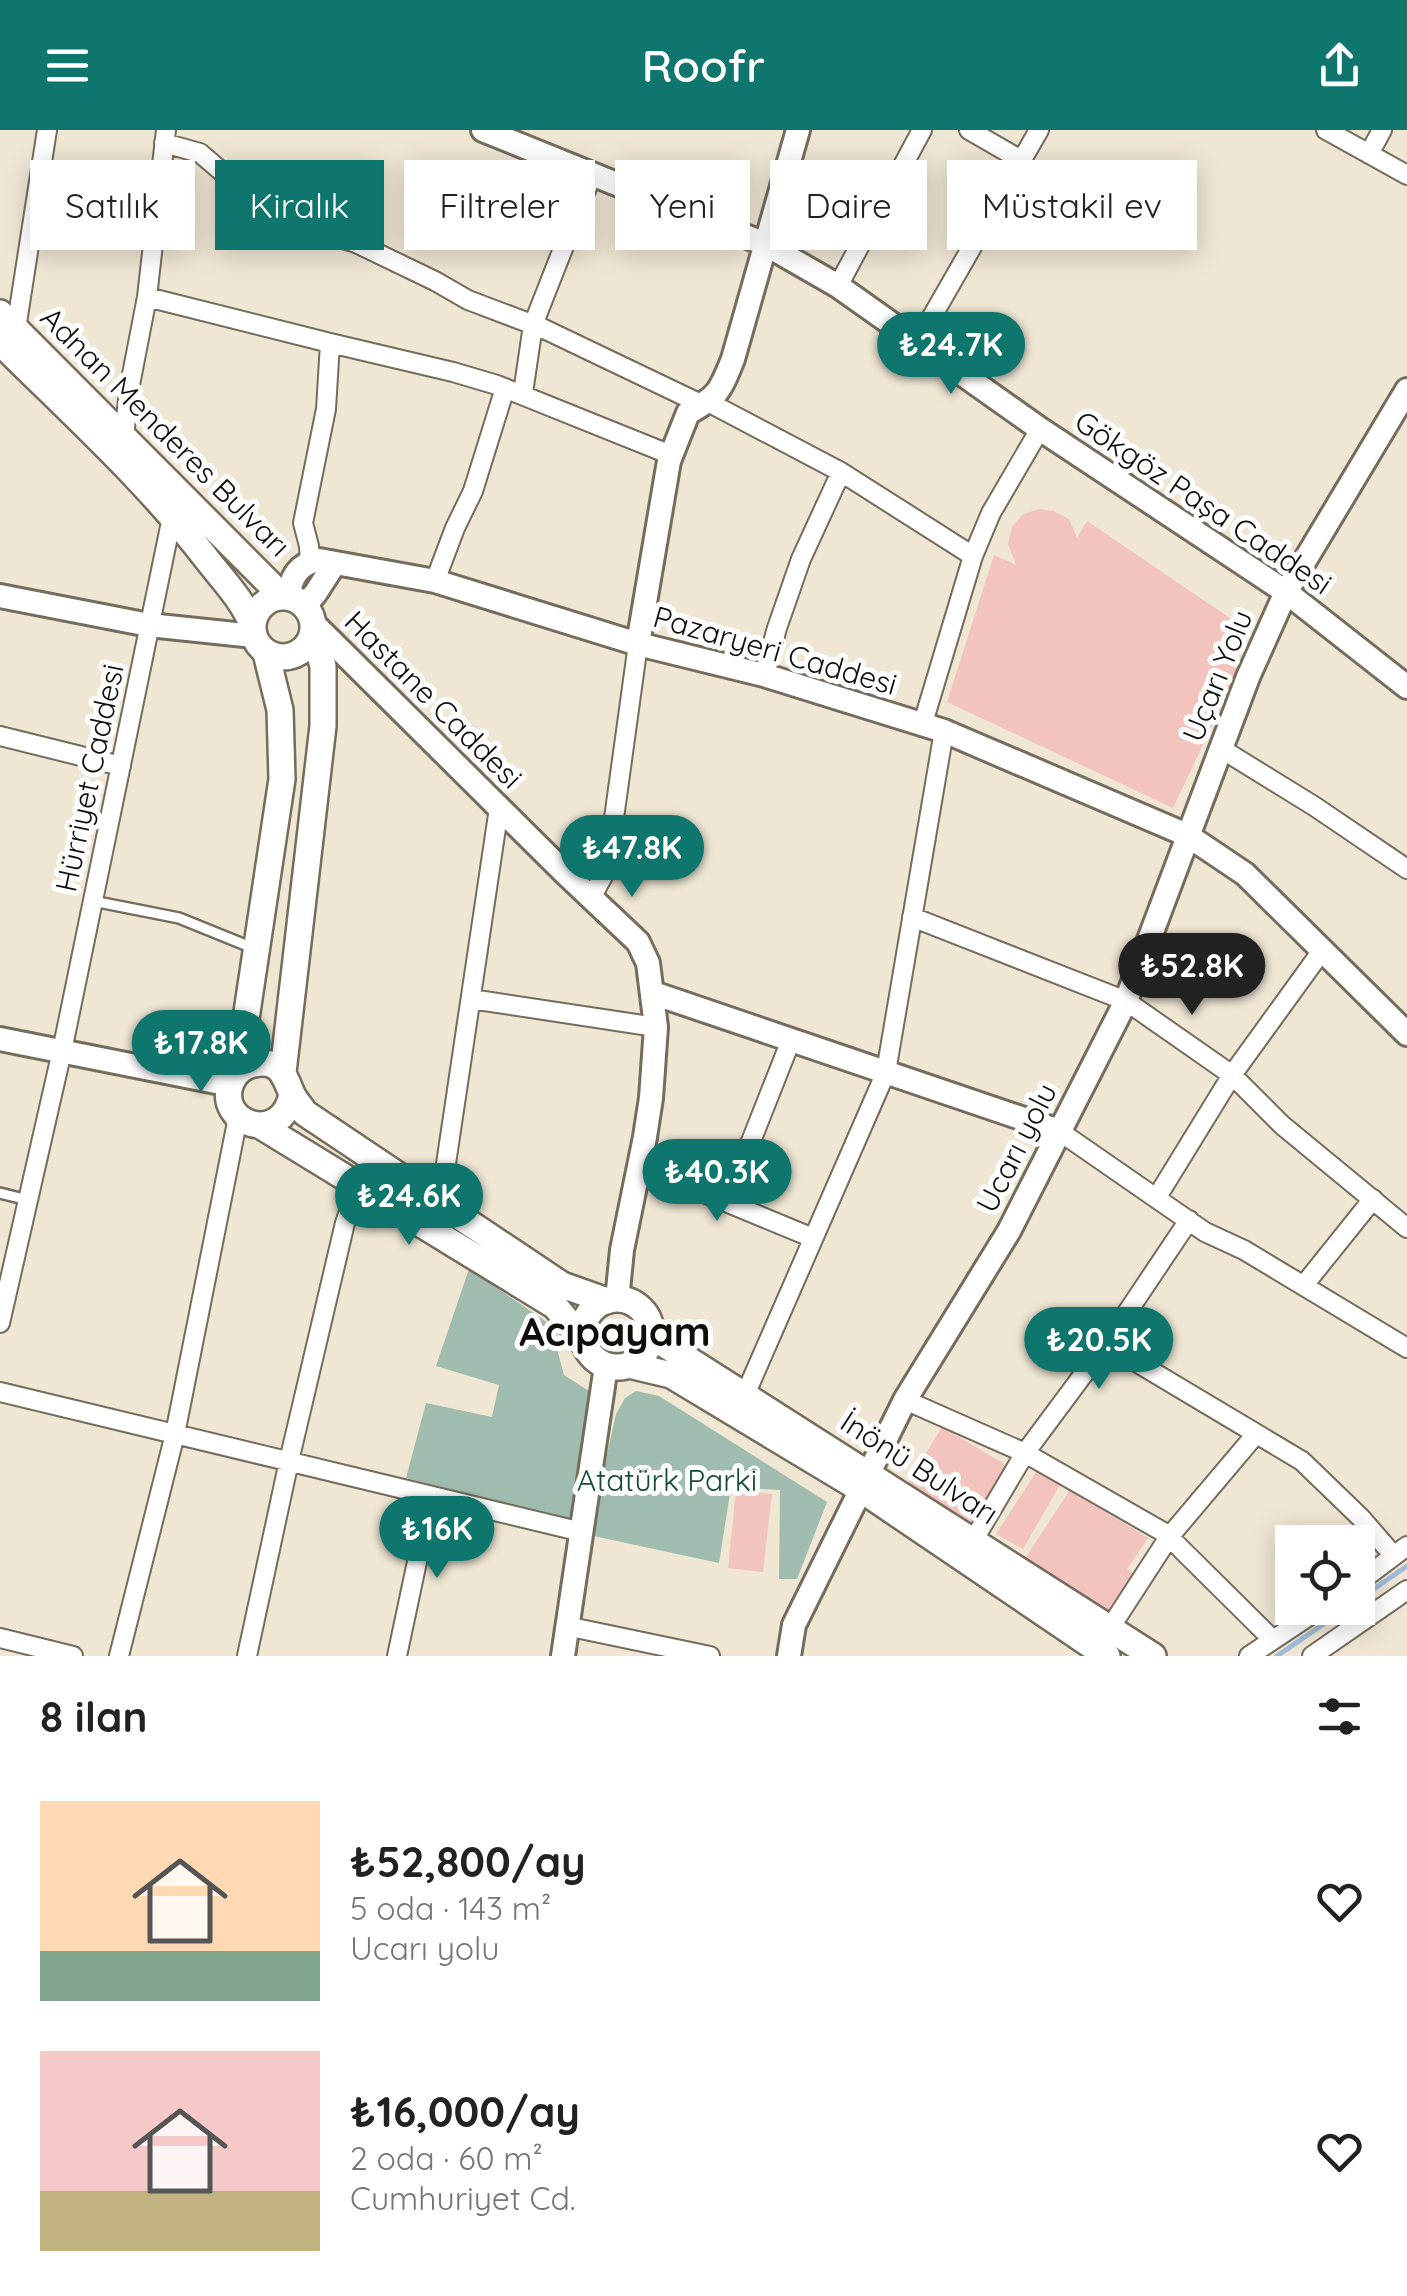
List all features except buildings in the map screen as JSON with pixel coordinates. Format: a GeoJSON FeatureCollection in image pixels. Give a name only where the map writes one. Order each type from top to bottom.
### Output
{"type":"FeatureCollection","features":[{"type":"Feature","properties":{"kind":"main road","name":"Adnan Menderes Bulvarı"},"geometry":{"type":"LineString","coordinates":[[5,328],[124,437],[300,611]]}},
{"type":"Feature","properties":{"kind":"main road","name":"Adnan Menderes Bulvarı"},"geometry":{"type":"LineString","coordinates":[[5,328],[194,542],[246,608],[280,710],[282,779],[234,1079]]}},
{"type":"Feature","properties":{"kind":"main road"},"geometry":{"type":"LineString","coordinates":[[250,1121],[273,1124],[290,1106],[287,1083],[322,726],[322,666],[300,611],[269,600],[260,607],[258,638],[276,656],[296,654],[304,648],[300,611]]}},
{"type":"Feature","properties":{"kind":"main road"},"geometry":{"type":"LineString","coordinates":[[248,1065],[272,1065],[287,1083],[305,1113],[562,1285],[627,1301],[644,1312],[651,1332],[646,1352],[638,1360],[618,1365],[596,1360],[555,1306],[231,1106],[229,1095],[234,1079],[248,1065]]}},
{"type":"Feature","properties":{"kind":"main road"},"geometry":{"type":"LineString","coordinates":[[584,1341],[586,1321],[598,1306],[612,1300]]}},
{"type":"Feature","properties":{"kind":"main road","name":"İnönü Bulvarı"},"geometry":{"type":"LineString","coordinates":[[651,1332],[745,1395],[1106,1656]]}},
{"type":"Feature","properties":{"kind":"main road","name":"İnönü Bulvarı"},"geometry":{"type":"LineString","coordinates":[[618,1365],[672,1375],[974,1541],[1153,1656]]}},
{"type":"Feature","properties":{"kind":"street"},"geometry":{"type":"LineString","coordinates":[[5,328],[47,130]]}},
{"type":"Feature","properties":{"kind":"street","name":"Gökgöz Paşa Caddesi"},"geometry":{"type":"LineString","coordinates":[[483,130],[514,136],[562,160]]}},
{"type":"Feature","properties":{"kind":"street"},"geometry":{"type":"LineString","coordinates":[[591,898],[606,869],[638,644],[671,455],[688,412],[720,390],[798,130]]}},
{"type":"Feature","properties":{"kind":"street"},"geometry":{"type":"LineString","coordinates":[[838,286],[922,130]]}},
{"type":"Feature","properties":{"kind":"street"},"geometry":{"type":"LineString","coordinates":[[968,130],[1021,160],[1038,130]]}},
{"type":"Feature","properties":{"kind":"street"},"geometry":{"type":"LineString","coordinates":[[1326,130],[1407,175]]}},
{"type":"Feature","properties":{"kind":"street"},"geometry":{"type":"LineString","coordinates":[[1369,154],[1382,130]]}},
{"type":"Feature","properties":{"kind":"street"},"geometry":{"type":"LineString","coordinates":[[124,437],[148,296],[165,136],[200,153],[262,206],[297,225],[356,243],[468,300],[705,403],[841,472],[974,556]]}},
{"type":"Feature","properties":{"kind":"street","name":"Gökgöz Paşa Caddesi"},"geometry":{"type":"LineString","coordinates":[[595,176],[764,244],[838,286],[1040,429],[1286,592],[1407,687]]}},
{"type":"Feature","properties":{"kind":"street"},"geometry":{"type":"LineString","coordinates":[[435,581],[514,391],[533,325],[562,250]]}},
{"type":"Feature","properties":{"kind":"street"},"geometry":{"type":"LineString","coordinates":[[918,341],[970,250]]}},
{"type":"Feature","properties":{"kind":"street"},"geometry":{"type":"LineString","coordinates":[[148,296],[453,372],[514,391],[671,455]]}},
{"type":"Feature","properties":{"kind":"street"},"geometry":{"type":"LineString","coordinates":[[300,611],[291,580],[310,562],[303,524],[326,409],[330,344]]}},
{"type":"Feature","properties":{"kind":"street","name":"Uçarı Yolu"},"geometry":{"type":"LineString","coordinates":[[1188,835],[1248,677],[1286,592],[1405,397]]}},
{"type":"Feature","properties":{"kind":"street"},"geometry":{"type":"LineString","coordinates":[[745,1395],[886,1072],[912,917],[933,727],[974,556],[990,513],[1040,429]]}},
{"type":"Feature","properties":{"kind":"street"},"geometry":{"type":"LineString","coordinates":[[764,676],[800,559],[841,472]]}},
{"type":"Feature","properties":{"kind":"street","name":"Hürriyet Caddesi"},"geometry":{"type":"LineString","coordinates":[[0,1323],[62,1051],[172,517]]}},
{"type":"Feature","properties":{"kind":"street","name":"Pazaryeri Caddesi"},"geometry":{"type":"LineString","coordinates":[[310,562],[319,560],[435,581],[638,644],[764,676],[933,727],[1188,835],[1245,874],[1407,1034]]}},
{"type":"Feature","properties":{"kind":"street"},"geometry":{"type":"LineString","coordinates":[[300,611],[335,563]]}},
{"type":"Feature","properties":{"kind":"street"},"geometry":{"type":"LineString","coordinates":[[0,596],[150,625],[258,638]]}},
{"type":"Feature","properties":{"kind":"street","name":"Hastane Caddesi"},"geometry":{"type":"LineString","coordinates":[[300,611],[638,942],[648,963],[656,1027],[651,1098],[612,1300]]}},
{"type":"Feature","properties":{"kind":"street"},"geometry":{"type":"LineString","coordinates":[[0,736],[121,766]]}},
{"type":"Feature","properties":{"kind":"street"},"geometry":{"type":"LineString","coordinates":[[1220,748],[1407,870]]}},
{"type":"Feature","properties":{"kind":"street"},"geometry":{"type":"LineString","coordinates":[[440,1204],[499,808]]}},
{"type":"Feature","properties":{"kind":"street","name":"Ucarı yolu"},"geometry":{"type":"LineString","coordinates":[[789,1656],[794,1625],[905,1400],[1009,1230],[1126,1001],[1188,835]]}},
{"type":"Feature","properties":{"kind":"street"},"geometry":{"type":"LineString","coordinates":[[912,917],[1126,1001],[1232,1075],[1282,1125],[1407,1228]]}},
{"type":"Feature","properties":{"kind":"street"},"geometry":{"type":"LineString","coordinates":[[1157,1197],[1232,1075],[1321,952]]}},
{"type":"Feature","properties":{"kind":"street"},"geometry":{"type":"LineString","coordinates":[[653,993],[1059,1131],[1205,1232],[1244,1250],[1407,1348]]}},
{"type":"Feature","properties":{"kind":"street"},"geometry":{"type":"LineString","coordinates":[[470,998],[656,1027]]}},
{"type":"Feature","properties":{"kind":"street"},"geometry":{"type":"LineString","coordinates":[[0,1039],[234,1079]]}},
{"type":"Feature","properties":{"kind":"street"},"geometry":{"type":"LineString","coordinates":[[727,1202],[791,1040]]}},
{"type":"Feature","properties":{"kind":"street"},"geometry":{"type":"LineString","coordinates":[[119,1656],[250,1121]]}},
{"type":"Feature","properties":{"kind":"street"},"geometry":{"type":"LineString","coordinates":[[640,1166],[813,1238]]}},
{"type":"Feature","properties":{"kind":"street"},"geometry":{"type":"LineString","coordinates":[[247,1656],[288,1462],[345,1222],[358,1184]]}},
{"type":"Feature","properties":{"kind":"street"},"geometry":{"type":"LineString","coordinates":[[1304,1285],[1373,1199]]}},
{"type":"Feature","properties":{"kind":"street"},"geometry":{"type":"LineString","coordinates":[[974,1541],[1025,1453],[1106,1344],[1189,1220]]}},
{"type":"Feature","properties":{"kind":"street"},"geometry":{"type":"LineString","coordinates":[[1106,1344],[1302,1461],[1400,1551],[1375,1570]]}},
{"type":"Feature","properties":{"kind":"street"},"geometry":{"type":"LineString","coordinates":[[563,1656],[582,1532],[618,1365]]}},
{"type":"Feature","properties":{"kind":"street"},"geometry":{"type":"LineString","coordinates":[[0,1392],[582,1532]]}},
{"type":"Feature","properties":{"kind":"street"},"geometry":{"type":"LineString","coordinates":[[905,1400],[1025,1453],[1169,1537],[1272,1640]]}},
{"type":"Feature","properties":{"kind":"street"},"geometry":{"type":"LineString","coordinates":[[1110,1628],[1169,1537],[1256,1434]]}},
{"type":"Feature","properties":{"kind":"street"},"geometry":{"type":"LineString","coordinates":[[396,1656],[431,1496]]}},
{"type":"Feature","properties":{"kind":"street"},"geometry":{"type":"LineString","coordinates":[[1312,1656],[1407,1590]]}},
{"type":"Feature","properties":{"kind":"street"},"geometry":{"type":"LineString","coordinates":[[1249,1656],[1294,1625]]}},
{"type":"Feature","properties":{"kind":"street"},"geometry":{"type":"LineString","coordinates":[[566,1626],[710,1656]]}},
{"type":"Feature","properties":{"kind":"street"},"geometry":{"type":"LineString","coordinates":[[0,1638],[73,1656]]}},
{"type":"Feature","properties":{"kind":"lane"},"geometry":{"type":"LineString","coordinates":[[93,901],[180,918],[257,949]]}},
{"type":"Feature","properties":{"kind":"lane"},"geometry":{"type":"LineString","coordinates":[[0,1193],[28,1200]]}},
{"type":"Feature","properties":{"kind":"green space"},"geometry":{"type":"Polygon","coordinates":[[[469,1269],[557,1329],[564,1375],[592,1393],[571,1520],[406,1478],[426,1403],[492,1417],[499,1385],[436,1366],[469,1269]]]}},
{"type":"Feature","properties":{"kind":"green space","name":"Atatürk Parki"},"geometry":{"type":"Polygon","coordinates":[[[636,1391],[659,1396],[827,1502],[797,1579],[779,1579],[780,1490],[731,1487],[719,1563],[589,1535],[616,1414],[625,1398],[636,1391]]]}},
{"type":"Feature","properties":{"kind":"waterway"},"geometry":{"type":"LineString","coordinates":[[1375,1588],[1407,1566]]}},
{"type":"Feature","properties":{"kind":"waterway"},"geometry":{"type":"LineString","coordinates":[[1277,1656],[1322,1625]]}},
{"type":"Feature","properties":{"kind":"district","name":"Acıpayam"},"geometry":{"type":"Point","coordinates":[615,1332]}}]}
